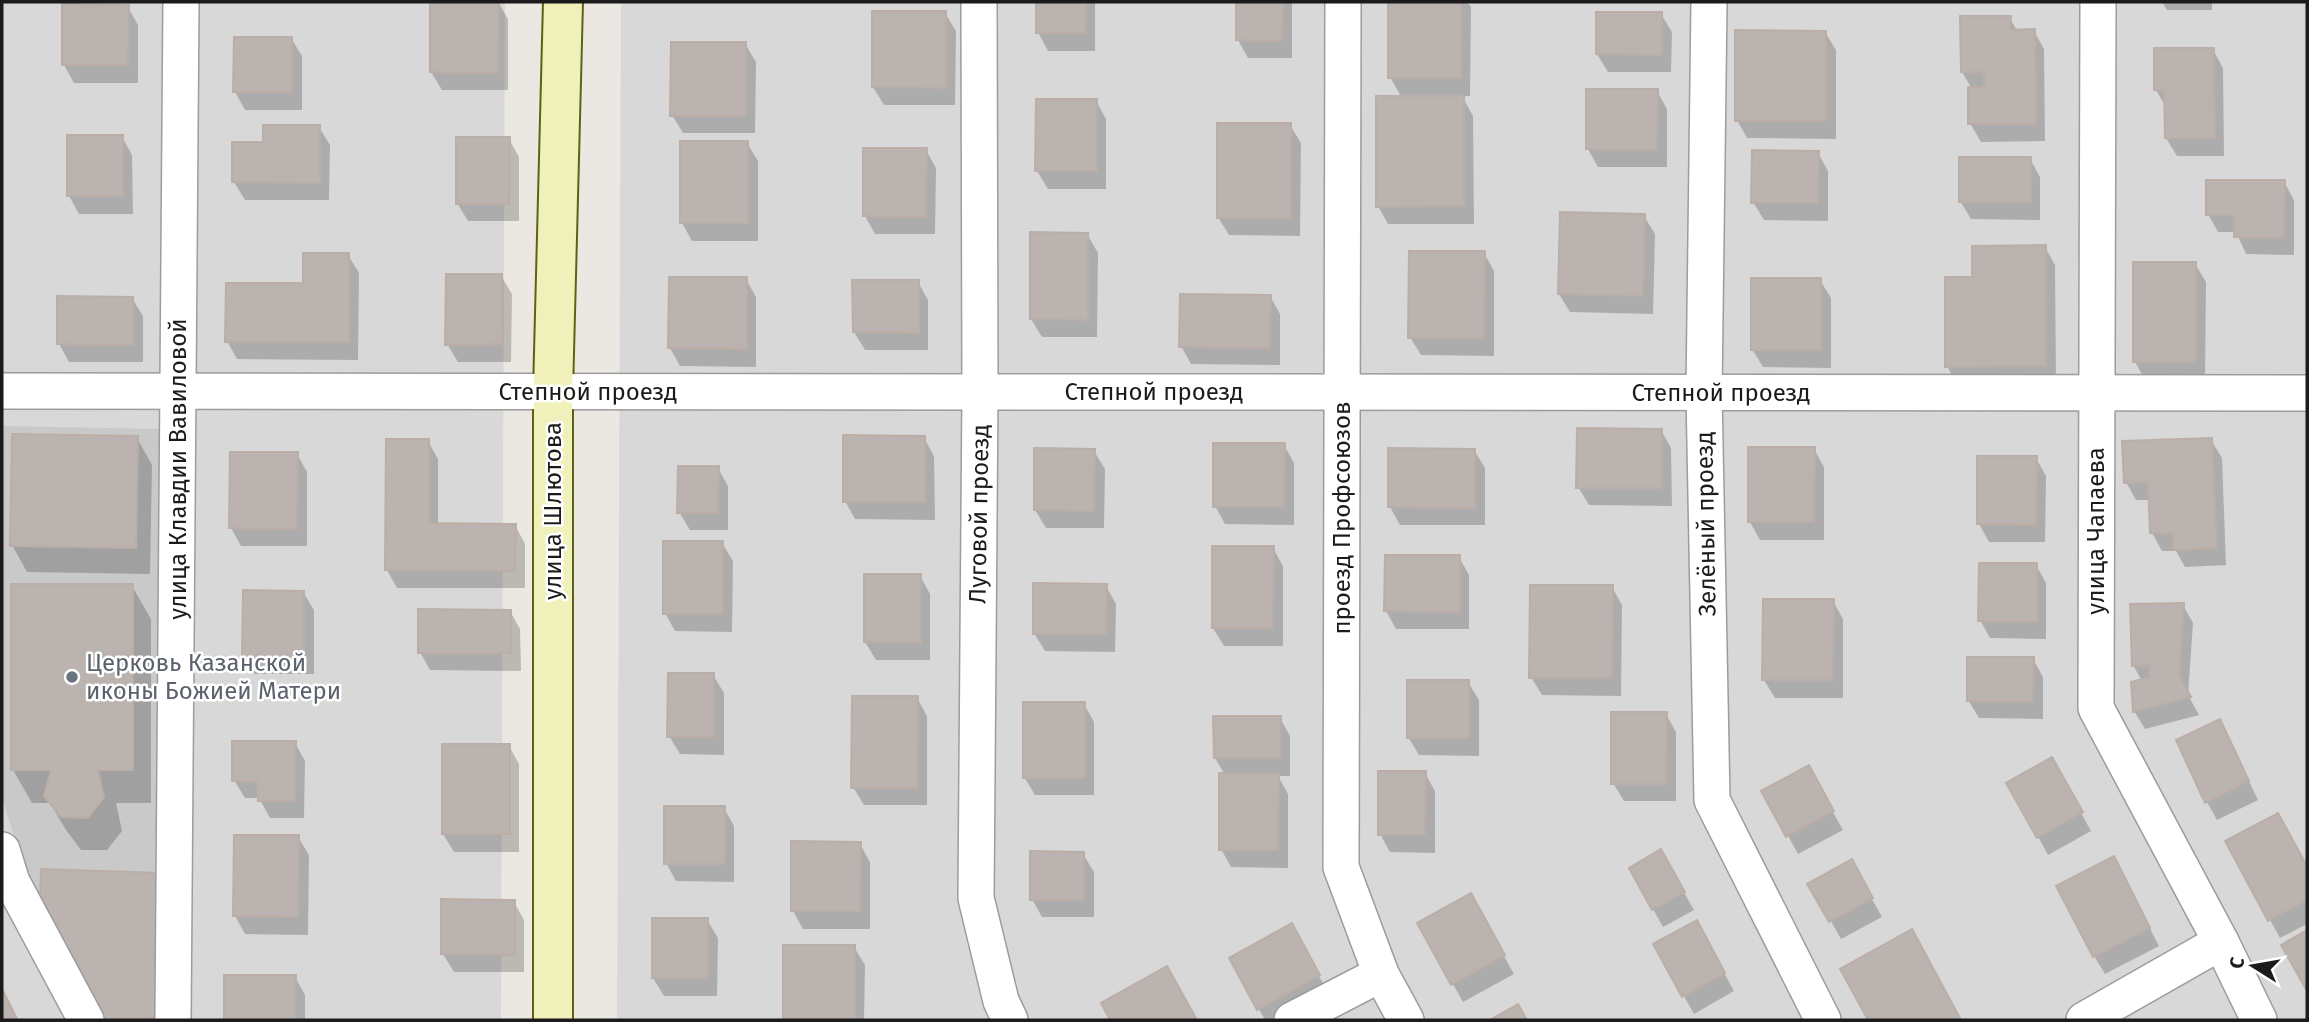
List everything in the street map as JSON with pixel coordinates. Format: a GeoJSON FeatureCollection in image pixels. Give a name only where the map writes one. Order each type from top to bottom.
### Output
{"type":"FeatureCollection","features":[{"type":"Feature","properties":{"kind":"main road","name":"улица Шлютова"},"geometry":{"type":"LineString","coordinates":[[553,1020],[553,392],[563,2]]}},
{"type":"Feature","properties":{"kind":"street","name":"улица Клавдии Вавиловой"},"geometry":{"type":"LineString","coordinates":[[173,1020],[180,2]]}},
{"type":"Feature","properties":{"kind":"street","name":"Луговой проезд"},"geometry":{"type":"LineString","coordinates":[[979,2],[981,392],[976,898],[1001,1001],[1010,1020]]}},
{"type":"Feature","properties":{"kind":"street","name":"проезд Профсоюзов"},"geometry":{"type":"LineString","coordinates":[[1343,2],[1341,867],[1381,974],[1406,1020]]}},
{"type":"Feature","properties":{"kind":"street","name":"Зелёный проезд"},"geometry":{"type":"LineString","coordinates":[[1709,2],[1704,393],[1712,800],[1823,1020]]}},
{"type":"Feature","properties":{"kind":"street","name":"улица Чапаева"},"geometry":{"type":"LineString","coordinates":[[2098,2],[2095,708],[2221,942],[2259,1020]]}},
{"type":"Feature","properties":{"kind":"street","name":"Степной проезд"},"geometry":{"type":"LineString","coordinates":[[2,391],[2307,393]]}},
{"type":"Feature","properties":{"kind":"street"},"geometry":{"type":"LineString","coordinates":[[2,850],[12,882],[86,1020]]}},
{"type":"Feature","properties":{"kind":"street"},"geometry":{"type":"LineString","coordinates":[[2084,1020],[2221,942]]}},
{"type":"Feature","properties":{"kind":"street"},"geometry":{"type":"LineString","coordinates":[[1292,1020],[1381,974]]}},
{"type":"Feature","properties":{"kind":"shaded area"},"geometry":{"type":"Polygon","coordinates":[[[2,2],[505,2],[501,1020],[2,1020],[2,2]]]}},
{"type":"Feature","properties":{"kind":"shaded area"},"geometry":{"type":"Polygon","coordinates":[[[621,2],[2307,2],[2307,1020],[617,1020],[621,2]]]}},
{"type":"Feature","properties":{"kind":"shaded area"},"geometry":{"type":"Polygon","coordinates":[[[2,426],[160,429],[160,1017],[102,1020],[29,885],[2,797],[2,426]]]}},
{"type":"Feature","properties":{"kind":"building"},"geometry":{"type":"Polygon","coordinates":[[[430,2],[499,2],[498,73],[430,72],[430,2]]]}},
{"type":"Feature","properties":{"kind":"building"},"geometry":{"type":"Polygon","coordinates":[[[1036,2],[1086,2],[1085,33],[1036,33],[1036,2]]]}},
{"type":"Feature","properties":{"kind":"building"},"geometry":{"type":"Polygon","coordinates":[[[1236,2],[1283,2],[1282,41],[1236,40],[1236,2]]]}},
{"type":"Feature","properties":{"kind":"building"},"geometry":{"type":"Polygon","coordinates":[[[1388,2],[1461,2],[1461,78],[1388,78],[1388,2]]]}},
{"type":"Feature","properties":{"kind":"building"},"geometry":{"type":"Polygon","coordinates":[[[62,4],[129,5],[128,65],[62,65],[62,4]]]}},
{"type":"Feature","properties":{"kind":"building"},"geometry":{"type":"Polygon","coordinates":[[[872,11],[946,11],[946,88],[872,87],[872,11]]]}},
{"type":"Feature","properties":{"kind":"building"},"geometry":{"type":"Polygon","coordinates":[[[1596,12],[1662,12],[1662,55],[1596,54],[1596,12]]]}},
{"type":"Feature","properties":{"kind":"building"},"geometry":{"type":"Polygon","coordinates":[[[1960,16],[2011,16],[2010,30],[2035,29],[2036,124],[1968,124],[1968,87],[1984,87],[1984,72],[1961,72],[1960,16]]]}},
{"type":"Feature","properties":{"kind":"building"},"geometry":{"type":"Polygon","coordinates":[[[1735,30],[1826,31],[1826,121],[1735,121],[1735,30]]]}},
{"type":"Feature","properties":{"kind":"building"},"geometry":{"type":"Polygon","coordinates":[[[234,37],[292,37],[292,92],[233,92],[234,37]]]}},
{"type":"Feature","properties":{"kind":"building"},"geometry":{"type":"Polygon","coordinates":[[[671,42],[746,42],[746,116],[670,116],[671,42]]]}},
{"type":"Feature","properties":{"kind":"building"},"geometry":{"type":"Polygon","coordinates":[[[2154,48],[2214,48],[2215,138],[2165,138],[2164,90],[2154,90],[2154,48]]]}},
{"type":"Feature","properties":{"kind":"building"},"geometry":{"type":"Polygon","coordinates":[[[1586,89],[1658,89],[1657,150],[1586,149],[1586,89]]]}},
{"type":"Feature","properties":{"kind":"building"},"geometry":{"type":"Polygon","coordinates":[[[1376,96],[1464,96],[1464,206],[1376,207],[1376,96]]]}},
{"type":"Feature","properties":{"kind":"building"},"geometry":{"type":"Polygon","coordinates":[[[1036,99],[1097,99],[1097,171],[1035,171],[1036,99]]]}},
{"type":"Feature","properties":{"kind":"building"},"geometry":{"type":"Polygon","coordinates":[[[1217,123],[1291,123],[1291,218],[1217,218],[1217,123]]]}},
{"type":"Feature","properties":{"kind":"building"},"geometry":{"type":"Polygon","coordinates":[[[263,125],[320,125],[320,183],[232,182],[232,142],[263,142],[263,125]]]}},
{"type":"Feature","properties":{"kind":"building"},"geometry":{"type":"Polygon","coordinates":[[[67,135],[123,135],[123,196],[67,196],[67,135]]]}},
{"type":"Feature","properties":{"kind":"building"},"geometry":{"type":"Polygon","coordinates":[[[456,137],[510,137],[509,204],[456,204],[456,137]]]}},
{"type":"Feature","properties":{"kind":"building"},"geometry":{"type":"Polygon","coordinates":[[[680,141],[748,141],[748,223],[680,223],[680,141]]]}},
{"type":"Feature","properties":{"kind":"building"},"geometry":{"type":"Polygon","coordinates":[[[863,148],[927,148],[926,217],[863,216],[863,148]]]}},
{"type":"Feature","properties":{"kind":"building"},"geometry":{"type":"Polygon","coordinates":[[[1752,150],[1819,151],[1818,203],[1751,203],[1752,150]]]}},
{"type":"Feature","properties":{"kind":"building"},"geometry":{"type":"Polygon","coordinates":[[[1959,157],[2031,157],[2031,202],[1959,202],[1959,157]]]}},
{"type":"Feature","properties":{"kind":"building"},"geometry":{"type":"Polygon","coordinates":[[[2206,180],[2285,180],[2284,237],[2234,237],[2234,215],[2206,215],[2206,180]]]}},
{"type":"Feature","properties":{"kind":"building"},"geometry":{"type":"Polygon","coordinates":[[[1560,212],[1645,214],[1643,296],[1558,294],[1560,212]]]}},
{"type":"Feature","properties":{"kind":"building"},"geometry":{"type":"Polygon","coordinates":[[[1030,232],[1088,233],[1088,320],[1030,319],[1030,232]]]}},
{"type":"Feature","properties":{"kind":"building"},"geometry":{"type":"Polygon","coordinates":[[[2046,245],[2046,366],[1945,367],[1945,277],[1972,277],[1972,246],[2046,245]]]}},
{"type":"Feature","properties":{"kind":"building"},"geometry":{"type":"Polygon","coordinates":[[[1409,251],[1485,251],[1484,338],[1408,338],[1409,251]]]}},
{"type":"Feature","properties":{"kind":"building"},"geometry":{"type":"Polygon","coordinates":[[[303,253],[349,253],[349,342],[225,342],[226,283],[303,283],[303,253]]]}},
{"type":"Feature","properties":{"kind":"building"},"geometry":{"type":"Polygon","coordinates":[[[2133,262],[2196,262],[2196,362],[2133,362],[2133,262]]]}},
{"type":"Feature","properties":{"kind":"building"},"geometry":{"type":"Polygon","coordinates":[[[446,274],[502,274],[502,344],[445,345],[446,274]]]}},
{"type":"Feature","properties":{"kind":"building"},"geometry":{"type":"Polygon","coordinates":[[[669,277],[747,277],[747,349],[668,348],[669,277]]]}},
{"type":"Feature","properties":{"kind":"building"},"geometry":{"type":"Polygon","coordinates":[[[1751,278],[1821,278],[1821,350],[1751,350],[1751,278]]]}},
{"type":"Feature","properties":{"kind":"building"},"geometry":{"type":"Polygon","coordinates":[[[852,280],[919,280],[919,333],[853,332],[852,280]]]}},
{"type":"Feature","properties":{"kind":"building"},"geometry":{"type":"Polygon","coordinates":[[[1180,294],[1271,295],[1270,348],[1179,347],[1180,294]]]}},
{"type":"Feature","properties":{"kind":"building"},"geometry":{"type":"Polygon","coordinates":[[[57,296],[133,297],[133,345],[57,344],[57,296]]]}},
{"type":"Feature","properties":{"kind":"building"},"geometry":{"type":"Polygon","coordinates":[[[1577,428],[1662,429],[1662,488],[1576,488],[1577,428]]]}},
{"type":"Feature","properties":{"kind":"building"},"geometry":{"type":"Polygon","coordinates":[[[12,434],[138,436],[136,548],[10,546],[12,434]]]}},
{"type":"Feature","properties":{"kind":"building"},"geometry":{"type":"Polygon","coordinates":[[[843,435],[925,436],[925,502],[843,502],[843,435]]]}},
{"type":"Feature","properties":{"kind":"building"},"geometry":{"type":"Polygon","coordinates":[[[2212,438],[2217,548],[2173,550],[2173,533],[2150,533],[2148,482],[2124,483],[2122,441],[2212,438]]]}},
{"type":"Feature","properties":{"kind":"building"},"geometry":{"type":"Polygon","coordinates":[[[386,439],[429,439],[429,523],[516,524],[515,571],[385,570],[386,439]]]}},
{"type":"Feature","properties":{"kind":"building"},"geometry":{"type":"Polygon","coordinates":[[[1213,443],[1285,443],[1284,507],[1213,507],[1213,443]]]}},
{"type":"Feature","properties":{"kind":"building"},"geometry":{"type":"Polygon","coordinates":[[[1748,447],[1815,447],[1814,522],[1748,522],[1748,447]]]}},
{"type":"Feature","properties":{"kind":"building"},"geometry":{"type":"Polygon","coordinates":[[[1034,448],[1095,449],[1094,511],[1034,510],[1034,448]]]}},
{"type":"Feature","properties":{"kind":"building"},"geometry":{"type":"Polygon","coordinates":[[[1388,448],[1475,449],[1475,508],[1388,507],[1388,448]]]}},
{"type":"Feature","properties":{"kind":"building"},"geometry":{"type":"Polygon","coordinates":[[[230,452],[298,452],[297,529],[229,528],[230,452]]]}},
{"type":"Feature","properties":{"kind":"building"},"geometry":{"type":"Polygon","coordinates":[[[1977,456],[2037,456],[2036,525],[1977,524],[1977,456]]]}},
{"type":"Feature","properties":{"kind":"building"},"geometry":{"type":"Polygon","coordinates":[[[678,466],[719,466],[718,513],[677,513],[678,466]]]}},
{"type":"Feature","properties":{"kind":"building"},"geometry":{"type":"Polygon","coordinates":[[[663,541],[723,541],[723,614],[663,614],[663,541]]]}},
{"type":"Feature","properties":{"kind":"building"},"geometry":{"type":"Polygon","coordinates":[[[1212,546],[1274,546],[1273,628],[1212,628],[1212,546]]]}},
{"type":"Feature","properties":{"kind":"building"},"geometry":{"type":"Polygon","coordinates":[[[1385,555],[1460,555],[1460,612],[1384,611],[1385,555]]]}},
{"type":"Feature","properties":{"kind":"building"},"geometry":{"type":"Polygon","coordinates":[[[1979,563],[2037,563],[2037,621],[1978,621],[1979,563]]]}},
{"type":"Feature","properties":{"kind":"building"},"geometry":{"type":"Polygon","coordinates":[[[864,574],[921,574],[921,643],[864,642],[864,574]]]}},
{"type":"Feature","properties":{"kind":"building"},"geometry":{"type":"Polygon","coordinates":[[[1033,583],[1107,584],[1106,634],[1033,634],[1033,583]]]}},
{"type":"Feature","properties":{"kind":"building","name":"Церковь Казанской иконы Божией Матери"},"geometry":{"type":"Polygon","coordinates":[[[11,584],[133,584],[133,770],[98,770],[104,797],[88,818],[61,817],[44,796],[51,770],[11,770],[11,584]]]}},
{"type":"Feature","properties":{"kind":"building"},"geometry":{"type":"Polygon","coordinates":[[[1530,585],[1613,585],[1612,678],[1529,678],[1530,585]]]}},
{"type":"Feature","properties":{"kind":"building"},"geometry":{"type":"Polygon","coordinates":[[[243,590],[304,591],[304,657],[242,657],[243,590]]]}},
{"type":"Feature","properties":{"kind":"building"},"geometry":{"type":"Polygon","coordinates":[[[1763,599],[1834,599],[1833,680],[1762,680],[1763,599]]]}},
{"type":"Feature","properties":{"kind":"building"},"geometry":{"type":"Polygon","coordinates":[[[2184,603],[2179,675],[2191,697],[2133,712],[2131,682],[2150,677],[2150,665],[2132,666],[2130,604],[2184,603]]]}},
{"type":"Feature","properties":{"kind":"building"},"geometry":{"type":"Polygon","coordinates":[[[418,609],[511,610],[511,653],[418,653],[418,609]]]}},
{"type":"Feature","properties":{"kind":"building"},"geometry":{"type":"Polygon","coordinates":[[[1967,657],[2034,657],[2033,701],[1967,701],[1967,657]]]}},
{"type":"Feature","properties":{"kind":"building"},"geometry":{"type":"Polygon","coordinates":[[[668,673],[714,673],[714,737],[667,737],[668,673]]]}},
{"type":"Feature","properties":{"kind":"building"},"geometry":{"type":"Polygon","coordinates":[[[1407,680],[1469,680],[1469,738],[1407,738],[1407,680]]]}},
{"type":"Feature","properties":{"kind":"building"},"geometry":{"type":"Polygon","coordinates":[[[852,696],[918,696],[917,788],[851,788],[852,696]]]}},
{"type":"Feature","properties":{"kind":"building"},"geometry":{"type":"Polygon","coordinates":[[[1023,702],[1085,702],[1085,778],[1023,778],[1023,702]]]}},
{"type":"Feature","properties":{"kind":"building"},"geometry":{"type":"Polygon","coordinates":[[[1611,712],[1667,712],[1666,784],[1611,784],[1611,712]]]}},
{"type":"Feature","properties":{"kind":"building"},"geometry":{"type":"Polygon","coordinates":[[[1213,716],[1281,716],[1281,758],[1214,758],[1213,716]]]}},
{"type":"Feature","properties":{"kind":"building"},"geometry":{"type":"Polygon","coordinates":[[[2220,719],[2249,781],[2205,803],[2176,740],[2220,719]]]}},
{"type":"Feature","properties":{"kind":"building"},"geometry":{"type":"Polygon","coordinates":[[[232,741],[296,741],[295,801],[258,801],[257,781],[232,781],[232,741]]]}},
{"type":"Feature","properties":{"kind":"building"},"geometry":{"type":"Polygon","coordinates":[[[442,744],[510,744],[510,834],[442,834],[442,744]]]}},
{"type":"Feature","properties":{"kind":"building"},"geometry":{"type":"Polygon","coordinates":[[[2052,757],[2083,812],[2037,838],[2006,783],[2052,757]]]}},
{"type":"Feature","properties":{"kind":"building"},"geometry":{"type":"Polygon","coordinates":[[[1809,765],[1834,811],[1786,837],[1761,791],[1809,765]]]}},
{"type":"Feature","properties":{"kind":"building"},"geometry":{"type":"Polygon","coordinates":[[[1378,771],[1426,771],[1425,835],[1378,835],[1378,771]]]}},
{"type":"Feature","properties":{"kind":"building"},"geometry":{"type":"Polygon","coordinates":[[[1219,773],[1279,774],[1278,850],[1219,850],[1219,773]]]}},
{"type":"Feature","properties":{"kind":"building"},"geometry":{"type":"Polygon","coordinates":[[[664,806],[725,806],[725,864],[664,864],[664,806]]]}},
{"type":"Feature","properties":{"kind":"building"},"geometry":{"type":"Polygon","coordinates":[[[2278,813],[2307,866],[2307,900],[2268,921],[2225,841],[2278,813]]]}},
{"type":"Feature","properties":{"kind":"building"},"geometry":{"type":"Polygon","coordinates":[[[234,835],[299,835],[298,917],[233,916],[234,835]]]}},
{"type":"Feature","properties":{"kind":"building"},"geometry":{"type":"Polygon","coordinates":[[[791,841],[861,842],[860,911],[791,911],[791,841]]]}},
{"type":"Feature","properties":{"kind":"building"},"geometry":{"type":"Polygon","coordinates":[[[1661,849],[1685,892],[1652,910],[1629,868],[1661,849]]]}},
{"type":"Feature","properties":{"kind":"building"},"geometry":{"type":"Polygon","coordinates":[[[1030,851],[1084,852],[1084,900],[1030,900],[1030,851]]]}},
{"type":"Feature","properties":{"kind":"building"},"geometry":{"type":"Polygon","coordinates":[[[2114,856],[2150,928],[2093,957],[2056,886],[2114,856]]]}},
{"type":"Feature","properties":{"kind":"building"},"geometry":{"type":"Polygon","coordinates":[[[1852,859],[1873,898],[1829,922],[1807,884],[1852,859]]]}},
{"type":"Feature","properties":{"kind":"building"},"geometry":{"type":"Polygon","coordinates":[[[41,869],[160,873],[160,1017],[102,1020],[40,905],[41,869]]]}},
{"type":"Feature","properties":{"kind":"building"},"geometry":{"type":"Polygon","coordinates":[[[1471,893],[1505,955],[1451,985],[1417,923],[1471,893]]]}},
{"type":"Feature","properties":{"kind":"building"},"geometry":{"type":"Polygon","coordinates":[[[441,899],[515,900],[515,955],[441,954],[441,899]]]}},
{"type":"Feature","properties":{"kind":"building"},"geometry":{"type":"Polygon","coordinates":[[[652,918],[708,918],[708,979],[652,978],[652,918]]]}},
{"type":"Feature","properties":{"kind":"building"},"geometry":{"type":"Polygon","coordinates":[[[1697,920],[1725,973],[1682,997],[1653,944],[1697,920]]]}},
{"type":"Feature","properties":{"kind":"building"},"geometry":{"type":"Polygon","coordinates":[[[1292,923],[1320,975],[1257,1010],[1229,958],[1292,923]]]}},
{"type":"Feature","properties":{"kind":"building"},"geometry":{"type":"Polygon","coordinates":[[[1912,929],[1961,1020],[1868,1020],[1840,969],[1912,929]]]}},
{"type":"Feature","properties":{"kind":"building"},"geometry":{"type":"Polygon","coordinates":[[[2307,930],[2307,991],[2281,945],[2307,930]]]}},
{"type":"Feature","properties":{"kind":"building"},"geometry":{"type":"Polygon","coordinates":[[[783,945],[855,945],[855,1018],[783,1018],[783,945]]]}},
{"type":"Feature","properties":{"kind":"building"},"geometry":{"type":"Polygon","coordinates":[[[1167,966],[1197,1020],[1110,1020],[1101,1003],[1167,966]]]}},
{"type":"Feature","properties":{"kind":"building"},"geometry":{"type":"Polygon","coordinates":[[[224,975],[296,975],[295,1020],[224,1020],[224,975]]]}},
{"type":"Feature","properties":{"kind":"building"},"geometry":{"type":"Polygon","coordinates":[[[2,989],[17,1019],[15,1020],[2,1020],[2,989]]]}},
{"type":"Feature","properties":{"kind":"building"},"geometry":{"type":"Polygon","coordinates":[[[1518,1004],[1527,1020],[1490,1020],[1518,1004]]]}},
{"type":"Feature","properties":{"kind":"place","name":"Церковь Казанской иконы Божией Матери"},"geometry":{"type":"Point","coordinates":[72,677]}}]}
